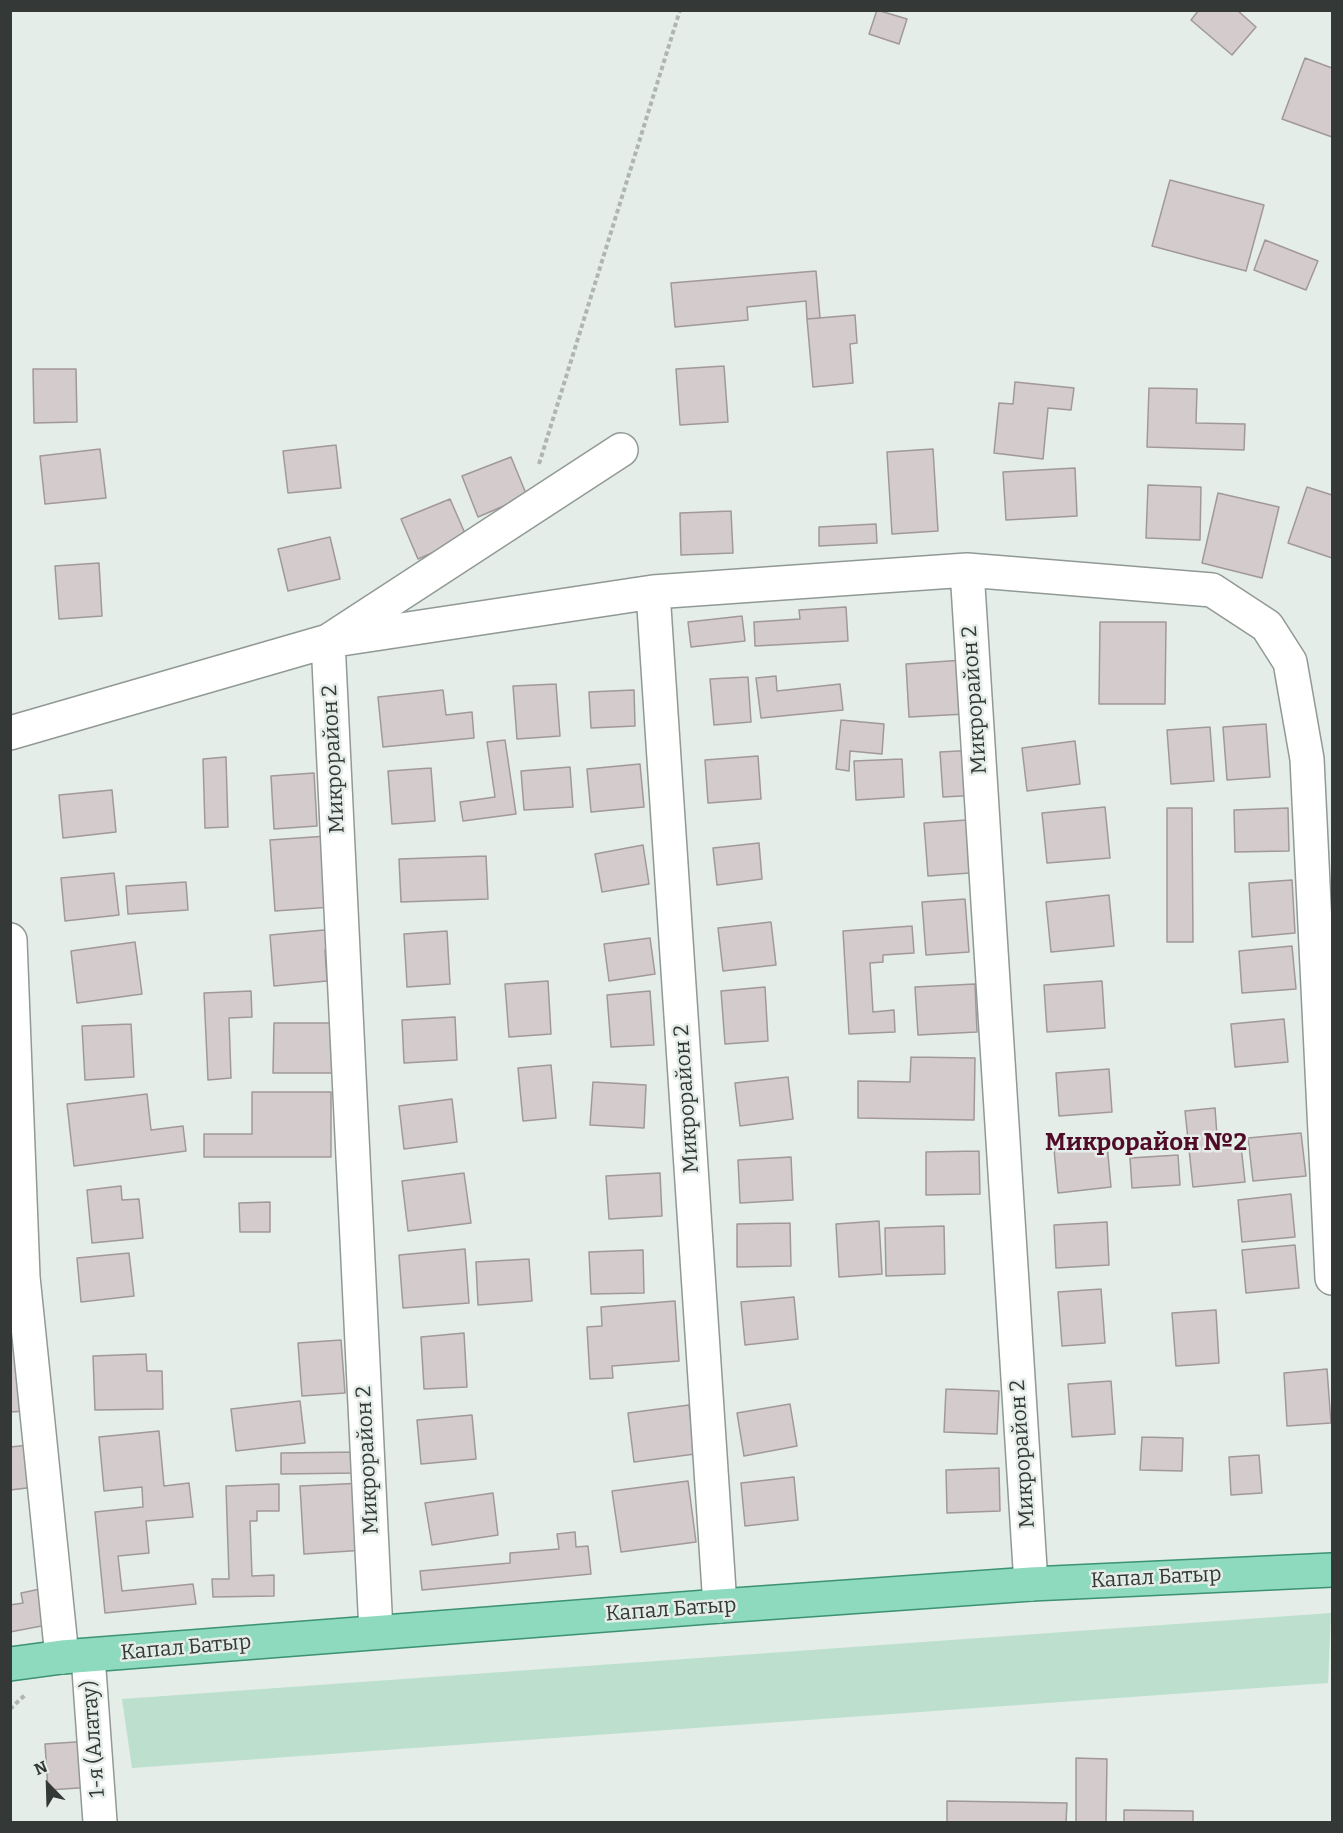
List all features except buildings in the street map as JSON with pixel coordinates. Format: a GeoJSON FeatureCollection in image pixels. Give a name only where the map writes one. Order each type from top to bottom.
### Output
{"type":"FeatureCollection","features":[{"type":"Feature","properties":{"kind":"main road","name":"Капал Батыр"},"geometry":{"type":"LineString","coordinates":[[10,1664],[75,1656],[720,1606],[1031,1584],[1332,1570]]}},
{"type":"Feature","properties":{"kind":"street"},"geometry":{"type":"LineString","coordinates":[[328,641],[621,450]]}},
{"type":"Feature","properties":{"kind":"street"},"geometry":{"type":"LineString","coordinates":[[10,733],[328,641],[653,592],[967,570],[1212,590],[1267,626],[1290,662],[1307,759],[1332,1278]]}},
{"type":"Feature","properties":{"kind":"street","name":"Микрорайон 2"},"geometry":{"type":"LineString","coordinates":[[967,570],[1031,1584]]}},
{"type":"Feature","properties":{"kind":"street","name":"Микрорайон 2"},"geometry":{"type":"LineString","coordinates":[[653,592],[720,1606]]}},
{"type":"Feature","properties":{"kind":"street","name":"Микрорайон 2"},"geometry":{"type":"LineString","coordinates":[[328,641],[376,1632]]}},
{"type":"Feature","properties":{"kind":"street"},"geometry":{"type":"LineString","coordinates":[[10,940],[23,1277],[75,1656]]}},
{"type":"Feature","properties":{"kind":"street","name":"1-я (Алатау)"},"geometry":{"type":"LineString","coordinates":[[75,1656],[100,1822]]}},
{"type":"Feature","properties":{"kind":"path"},"geometry":{"type":"LineString","coordinates":[[538,467],[680,10]]}},
{"type":"Feature","properties":{"kind":"green space"},"geometry":{"type":"Polygon","coordinates":[[[1331,1613],[1328,1683],[132,1768],[122,1699],[1331,1613]]]}},
{"type":"Feature","properties":{"kind":"district","name":"Микрорайон №2"},"geometry":{"type":"Point","coordinates":[1146,1143]}}]}
